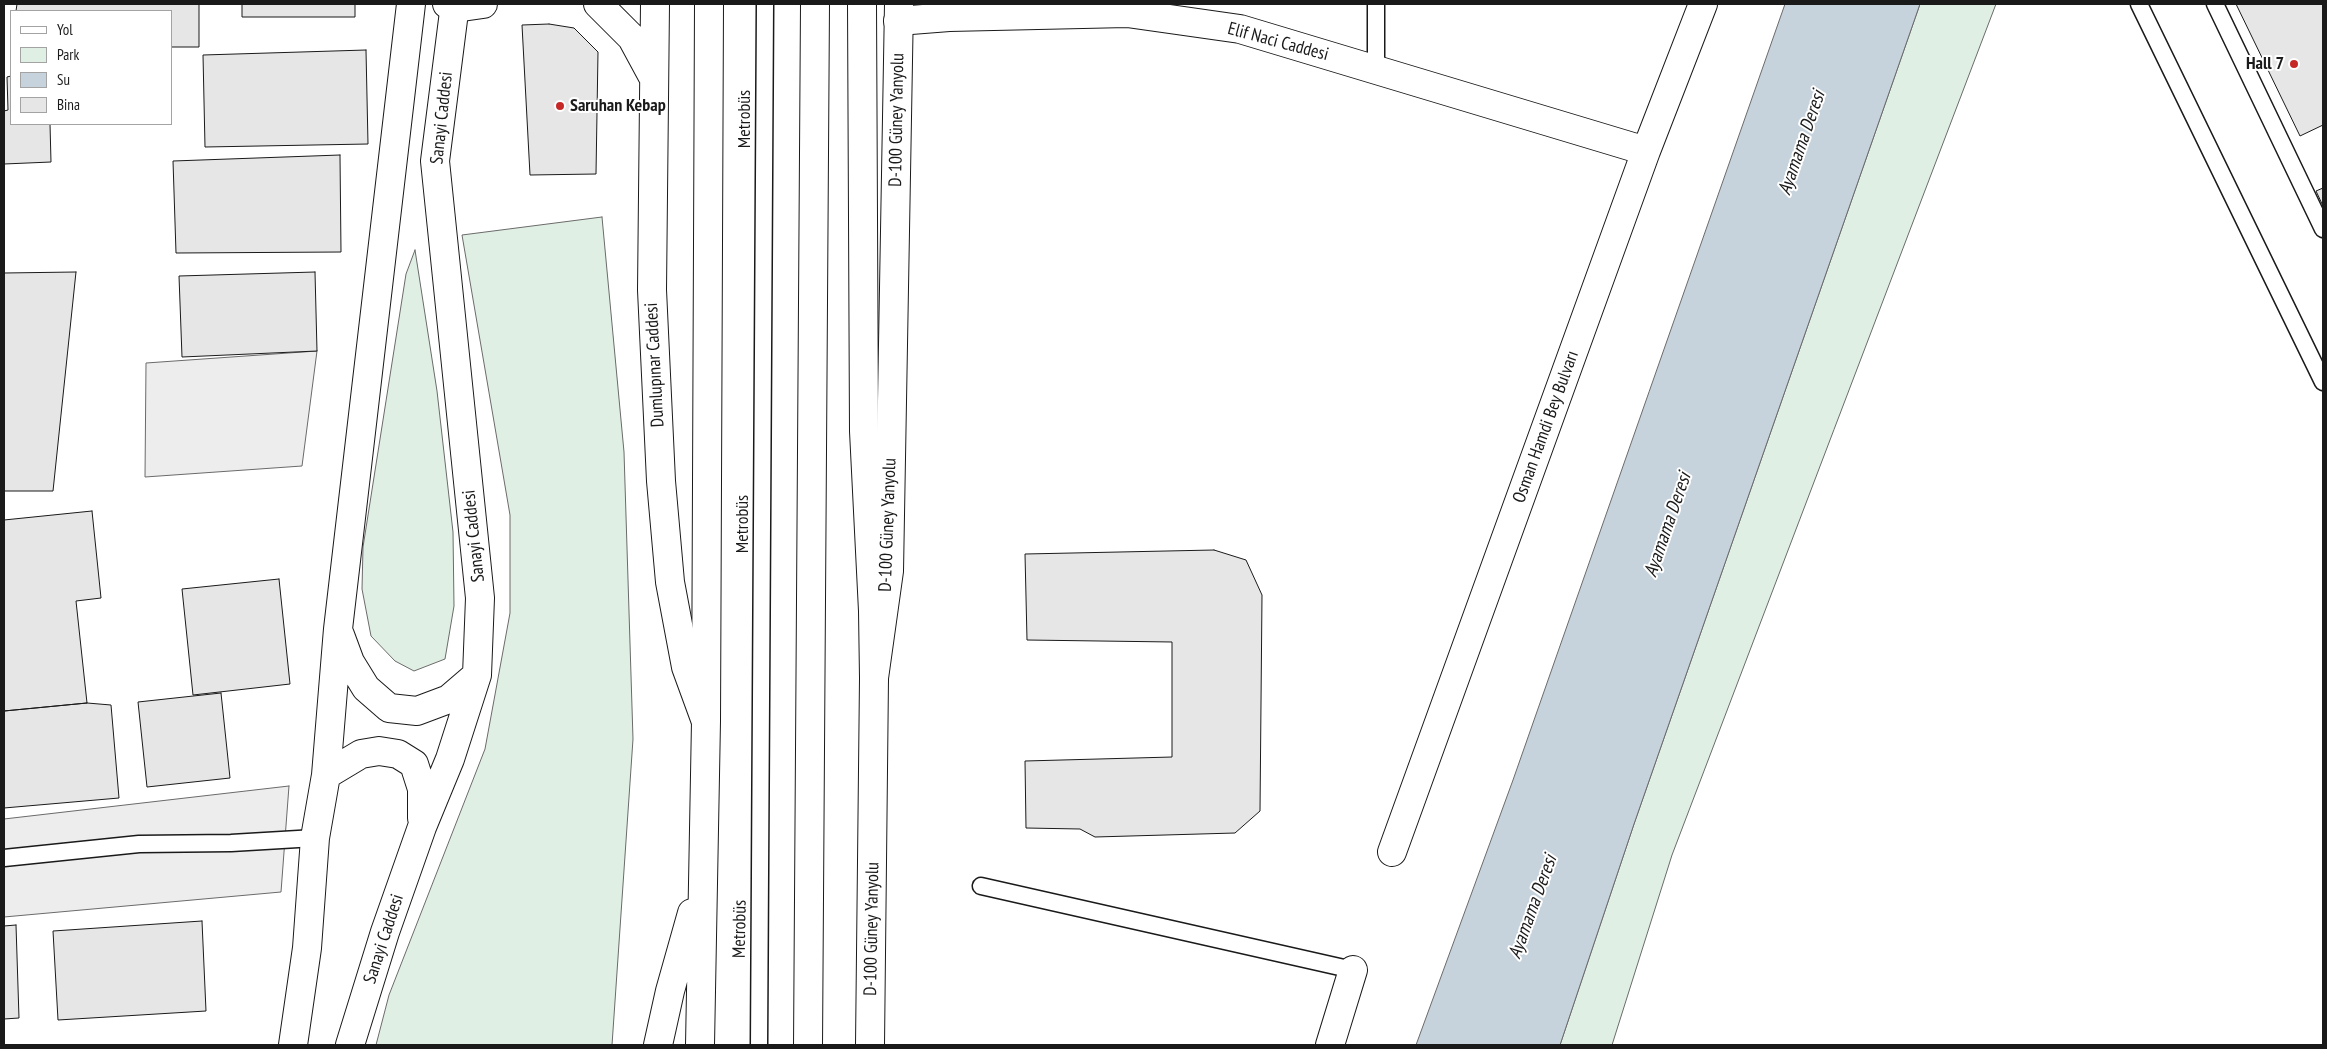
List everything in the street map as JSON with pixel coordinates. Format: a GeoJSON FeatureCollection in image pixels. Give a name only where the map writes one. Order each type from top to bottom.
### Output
{"type":"FeatureCollection","features":[{"type":"Feature","properties":{"kind":"main road"},"geometry":{"type":"LineString","coordinates":[[293,1045],[307,948],[315,838],[326,775],[338,629],[411,4]]}},
{"type":"Feature","properties":{"kind":"main road"},"geometry":{"type":"LineString","coordinates":[[452,5],[483,4]]}},
{"type":"Feature","properties":{"kind":"main road"},"geometry":{"type":"LineString","coordinates":[[598,4],[632,38],[653,77]]}},
{"type":"Feature","properties":{"kind":"main road","name":"Dumlupınar Caddesi"},"geometry":{"type":"LineString","coordinates":[[655,4],[652,290],[661,481],[670,582],[682,648],[686,667],[706,721]]}},
{"type":"Feature","properties":{"kind":"main road"},"geometry":{"type":"LineString","coordinates":[[700,1045],[706,721],[709,4]]}},
{"type":"Feature","properties":{"kind":"main road"},"geometry":{"type":"LineString","coordinates":[[808,1045],[814,4]]}},
{"type":"Feature","properties":{"kind":"main road"},"geometry":{"type":"LineString","coordinates":[[862,4],[864,431],[873,611],[874,678]]}},
{"type":"Feature","properties":{"kind":"main road","name":"Osman Hamdi Bey Bulvarı"},"geometry":{"type":"LineString","coordinates":[[1392,852],[1646,151],[1703,4]]}},
{"type":"Feature","properties":{"kind":"main road","name":"Sanayi Caddesi"},"geometry":{"type":"LineString","coordinates":[[350,1045],[386,932],[422,827],[450,759],[477,674],[480,598],[435,161],[452,5]]}},
{"type":"Feature","properties":{"kind":"main road","name":"D-100 Güney Yanyolu"},"geometry":{"type":"LineString","coordinates":[[870,1045],[874,678],[889,571],[899,13]]}},
{"type":"Feature","properties":{"kind":"main road","name":"Elif Naci Caddesi"},"geometry":{"type":"LineString","coordinates":[[899,13],[949,17],[1127,14],[1240,29],[1646,151]]}},
{"type":"Feature","properties":{"kind":"main road"},"geometry":{"type":"LineString","coordinates":[[338,629],[350,662],[366,688],[389,708],[417,711],[449,699],[477,674]]}},
{"type":"Feature","properties":{"kind":"main road"},"geometry":{"type":"LineString","coordinates":[[326,775],[361,754],[379,751],[398,754],[414,764],[422,789],[422,827]]}},
{"type":"Feature","properties":{"kind":"main road"},"geometry":{"type":"LineString","coordinates":[[658,1045],[670,991],[702,877]]}},
{"type":"Feature","properties":{"kind":"main road"},"geometry":{"type":"LineString","coordinates":[[1330,1045],[1354,970]]}},
{"type":"Feature","properties":{"kind":"lane","name":"Metrobüs"},"geometry":{"type":"LineString","coordinates":[[759,1045],[765,4]]}},
{"type":"Feature","properties":{"kind":"lane"},"geometry":{"type":"LineString","coordinates":[[1376,4],[1376,70]]}},
{"type":"Feature","properties":{"kind":"lane"},"geometry":{"type":"LineString","coordinates":[[2139,4],[2323,382]]}},
{"type":"Feature","properties":{"kind":"lane"},"geometry":{"type":"LineString","coordinates":[[2215,4],[2323,229]]}},
{"type":"Feature","properties":{"kind":"lane"},"geometry":{"type":"LineString","coordinates":[[4,858],[139,844],[231,843],[315,838]]}},
{"type":"Feature","properties":{"kind":"lane"},"geometry":{"type":"LineString","coordinates":[[981,886],[1354,970]]}},
{"type":"Feature","properties":{"kind":"green space"},"geometry":{"type":"Polygon","coordinates":[[[1920,4],[1996,4],[1672,855],[1612,1045],[1560,1045],[1634,824],[1920,4]]]}},
{"type":"Feature","properties":{"kind":"green space"},"geometry":{"type":"Polygon","coordinates":[[[602,217],[624,452],[633,739],[612,1045],[376,1045],[389,995],[485,749],[510,613],[510,515],[462,235],[602,217]]]}},
{"type":"Feature","properties":{"kind":"green space"},"geometry":{"type":"Polygon","coordinates":[[[415,250],[437,391],[453,532],[454,606],[445,659],[414,671],[395,661],[371,636],[362,589],[363,547],[406,274],[415,250]]]}},
{"type":"Feature","properties":{"kind":"shaded area"},"geometry":{"type":"Polygon","coordinates":[[[317,351],[302,466],[145,477],[146,363],[317,351]]]}},
{"type":"Feature","properties":{"kind":"shaded area"},"geometry":{"type":"Polygon","coordinates":[[[289,786],[281,892],[4,917],[4,819],[289,786]]]}},
{"type":"Feature","properties":{"kind":"water","name":"Ayamama Deresi"},"geometry":{"type":"Polygon","coordinates":[[[1785,4],[1920,4],[1634,824],[1560,1045],[1416,1045],[1513,780],[1785,4]]]}},
{"type":"Feature","properties":{"kind":"building"},"geometry":{"type":"Polygon","coordinates":[[[17,4],[199,4],[199,47],[172,47],[172,10],[16,10],[17,4]]]}},
{"type":"Feature","properties":{"kind":"building"},"geometry":{"type":"Polygon","coordinates":[[[242,4],[355,4],[355,17],[242,17],[242,4]]]}},
{"type":"Feature","properties":{"kind":"building","name":"Hall 7"},"geometry":{"type":"Polygon","coordinates":[[[2236,4],[2323,4],[2323,125],[2300,136],[2236,4]]]}},
{"type":"Feature","properties":{"kind":"building"},"geometry":{"type":"Polygon","coordinates":[[[549,24],[574,28],[598,52],[596,174],[530,175],[522,25],[549,24]]]}},
{"type":"Feature","properties":{"kind":"building"},"geometry":{"type":"Polygon","coordinates":[[[366,50],[368,144],[205,147],[203,55],[366,50]]]}},
{"type":"Feature","properties":{"kind":"building"},"geometry":{"type":"Polygon","coordinates":[[[10,76],[10,125],[50,125],[51,162],[4,164],[4,111],[8,110],[7,77],[10,76]]]}},
{"type":"Feature","properties":{"kind":"building"},"geometry":{"type":"Polygon","coordinates":[[[340,155],[341,252],[176,253],[173,161],[340,155]]]}},
{"type":"Feature","properties":{"kind":"building"},"geometry":{"type":"Polygon","coordinates":[[[2323,188],[2323,206],[2316,191],[2323,188]]]}},
{"type":"Feature","properties":{"kind":"building"},"geometry":{"type":"Polygon","coordinates":[[[76,272],[53,491],[4,491],[4,273],[76,272]]]}},
{"type":"Feature","properties":{"kind":"building"},"geometry":{"type":"Polygon","coordinates":[[[315,272],[317,351],[182,357],[179,276],[315,272]]]}},
{"type":"Feature","properties":{"kind":"building"},"geometry":{"type":"Polygon","coordinates":[[[92,511],[101,598],[76,601],[87,703],[4,711],[4,520],[92,511]]]}},
{"type":"Feature","properties":{"kind":"building"},"geometry":{"type":"Polygon","coordinates":[[[1214,550],[1246,560],[1262,595],[1260,811],[1235,833],[1095,837],[1080,829],[1026,828],[1025,761],[1172,757],[1172,642],[1027,640],[1025,554],[1214,550]]]}},
{"type":"Feature","properties":{"kind":"building"},"geometry":{"type":"Polygon","coordinates":[[[279,579],[290,684],[193,695],[182,589],[279,579]]]}},
{"type":"Feature","properties":{"kind":"building"},"geometry":{"type":"Polygon","coordinates":[[[221,693],[230,778],[147,787],[138,702],[221,693]]]}},
{"type":"Feature","properties":{"kind":"building"},"geometry":{"type":"Polygon","coordinates":[[[87,703],[111,705],[119,798],[4,808],[4,711],[87,703]]]}},
{"type":"Feature","properties":{"kind":"building"},"geometry":{"type":"Polygon","coordinates":[[[202,921],[206,1011],[58,1020],[53,931],[202,921]]]}},
{"type":"Feature","properties":{"kind":"building"},"geometry":{"type":"Polygon","coordinates":[[[16,925],[19,1018],[4,1019],[4,926],[16,925]]]}},
{"type":"Feature","properties":{"kind":"place","name":"Hall 7"},"geometry":{"type":"Point","coordinates":[2294,64]}},
{"type":"Feature","properties":{"kind":"place","name":"Saruhan Kebap"},"geometry":{"type":"Point","coordinates":[560,106]}}]}
